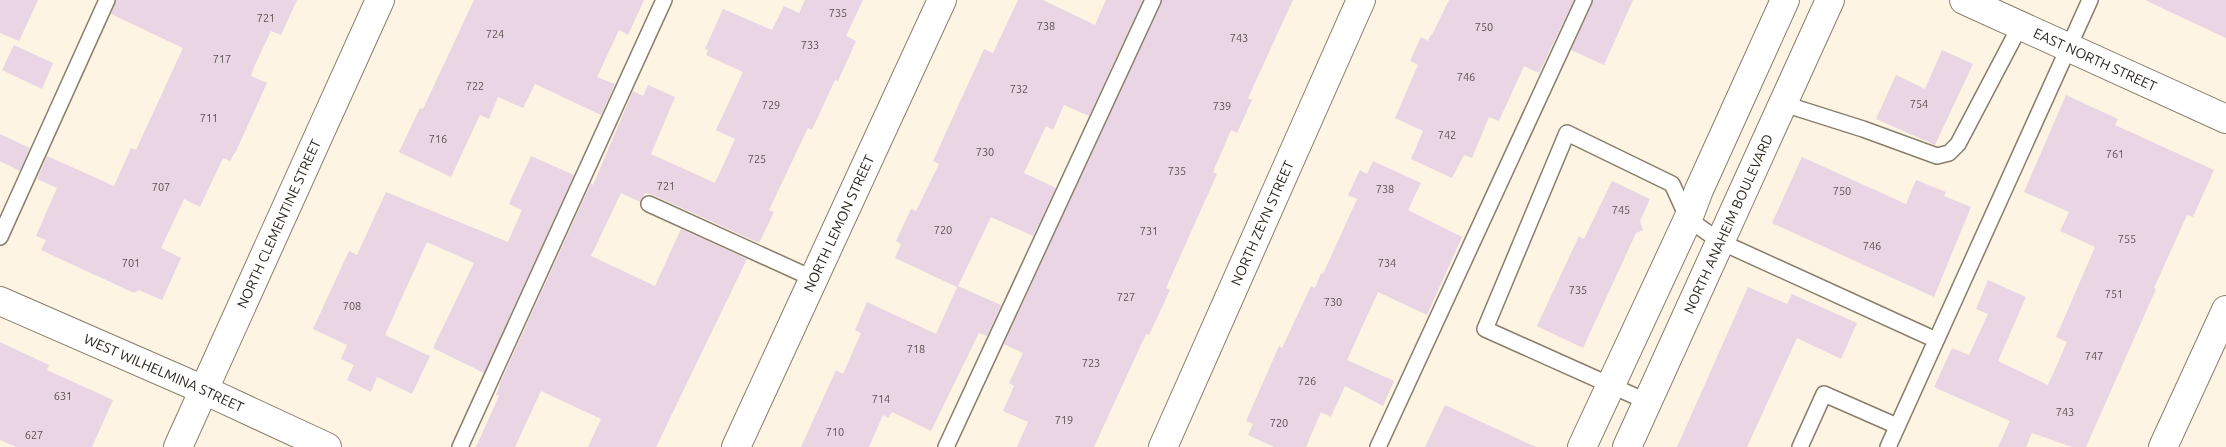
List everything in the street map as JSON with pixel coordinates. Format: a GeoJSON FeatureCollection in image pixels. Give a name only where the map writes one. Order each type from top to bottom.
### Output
{"type":"FeatureCollection","features":[{"type":"Feature","properties":{"kind":"street","name":"NORTH CLEMENTINE STREET"},"geometry":{"type":"LineString","coordinates":[[178,447],[380,0]]}},
{"type":"Feature","properties":{"kind":"street","name":"NORTH LEMON STREET"},"geometry":{"type":"LineString","coordinates":[[736,447],[942,0]]}},
{"type":"Feature","properties":{"kind":"street","name":"NORTH ZEYN STREET"},"geometry":{"type":"LineString","coordinates":[[1163,447],[1361,0]]}},
{"type":"Feature","properties":{"kind":"street"},"geometry":{"type":"LineString","coordinates":[[1582,447],[1688,219],[1698,190],[1785,0]]}},
{"type":"Feature","properties":{"kind":"street","name":"NORTH ANAHEIM BOULEVARD"},"geometry":{"type":"LineString","coordinates":[[1627,447],[1830,0]]}},
{"type":"Feature","properties":{"kind":"street","name":"EAST NORTH STREET"},"geometry":{"type":"LineString","coordinates":[[1964,0],[2226,119]]}},
{"type":"Feature","properties":{"kind":"street","name":"WEST WILHELMINA STREET"},"geometry":{"type":"LineString","coordinates":[[0,301],[204,390],[327,447]]}},
{"type":"Feature","properties":{"kind":"street"},"geometry":{"type":"LineString","coordinates":[[2163,447],[2226,310]]}},
{"type":"Feature","properties":{"kind":"lane"},"geometry":{"type":"LineString","coordinates":[[0,237],[107,0]]}},
{"type":"Feature","properties":{"kind":"lane"},"geometry":{"type":"LineString","coordinates":[[460,447],[664,0]]}},
{"type":"Feature","properties":{"kind":"lane"},"geometry":{"type":"LineString","coordinates":[[946,447],[1153,0]]}},
{"type":"Feature","properties":{"kind":"lane"},"geometry":{"type":"LineString","coordinates":[[1378,447],[1584,0]]}},
{"type":"Feature","properties":{"kind":"lane"},"geometry":{"type":"LineString","coordinates":[[1888,447],[2070,48],[2090,0]]}},
{"type":"Feature","properties":{"kind":"lane"},"geometry":{"type":"LineString","coordinates":[[1784,104],[1864,129],[1937,156],[1949,153],[1958,144],[2020,26]]}},
{"type":"Feature","properties":{"kind":"lane"},"geometry":{"type":"LineString","coordinates":[[1648,402],[1485,329],[1567,133],[1672,184],[1688,219],[1721,242],[1936,340]]}},
{"type":"Feature","properties":{"kind":"lane"},"geometry":{"type":"LineString","coordinates":[[649,204],[814,279]]}},
{"type":"Feature","properties":{"kind":"lane"},"geometry":{"type":"LineString","coordinates":[[1800,447],[1824,394],[1897,426]]}},
{"type":"Feature","properties":{"kind":"building"},"geometry":{"type":"Polygon","coordinates":[[[0,0],[38,0],[19,41],[0,33],[0,0]]]}},
{"type":"Feature","properties":{"kind":"building"},"geometry":{"type":"Polygon","coordinates":[[[116,0],[297,0],[281,35],[271,31],[254,67],[251,76],[267,83],[237,149],[230,161],[223,158],[200,207],[184,199],[161,248],[181,258],[162,300],[139,290],[134,293],[41,250],[46,240],[36,236],[57,188],[37,179],[47,156],[114,186],[131,148],[136,150],[183,48],[111,14],[116,0]]]}},
{"type":"Feature","properties":{"kind":"building"},"geometry":{"type":"Polygon","coordinates":[[[474,0],[644,0],[628,35],[619,30],[597,77],[615,84],[601,115],[535,84],[523,108],[498,97],[489,119],[480,115],[451,177],[399,152],[420,108],[423,109],[474,0]]]}},
{"type":"Feature","properties":{"kind":"building"},"geometry":{"type":"Polygon","coordinates":[[[805,0],[863,0],[846,36],[856,41],[838,81],[835,80],[812,130],[808,128],[769,210],[774,212],[759,243],[653,195],[645,193],[640,202],[621,193],[591,256],[655,286],[681,229],[747,259],[656,447],[588,447],[601,419],[541,391],[515,447],[476,447],[499,396],[496,395],[501,381],[591,183],[593,185],[633,91],[643,96],[648,85],[675,97],[651,154],[715,183],[735,139],[716,130],[743,72],[706,55],[708,50],[705,49],[723,9],[772,30],[784,6],[799,13],[805,0]]]}},
{"type":"Feature","properties":{"kind":"building"},"geometry":{"type":"Polygon","coordinates":[[[1018,0],[1043,0],[1095,25],[1106,0],[1143,0],[1089,116],[1064,105],[1053,130],[1046,126],[1024,173],[1056,188],[1033,236],[991,217],[958,286],[1001,305],[987,336],[979,333],[931,431],[892,412],[888,418],[883,415],[869,447],[801,447],[836,370],[843,374],[861,333],[855,330],[867,302],[936,334],[957,287],[895,258],[901,244],[896,241],[911,209],[916,211],[939,164],[933,161],[984,49],[993,53],[1018,0]]]}},
{"type":"Feature","properties":{"kind":"building"},"geometry":{"type":"Polygon","coordinates":[[[1162,0],[1293,0],[1248,98],[1252,100],[1237,133],[1231,130],[1213,172],[1217,174],[1166,288],[1170,290],[1149,335],[1146,334],[1094,447],[1017,447],[1028,422],[1003,411],[1014,386],[1009,383],[1023,353],[1004,344],[1162,0]]]}},
{"type":"Feature","properties":{"kind":"building"},"geometry":{"type":"Polygon","coordinates":[[[1449,0],[1574,0],[1539,73],[1524,66],[1499,121],[1489,117],[1472,158],[1464,155],[1452,178],[1411,159],[1423,131],[1395,118],[1418,65],[1410,61],[1421,37],[1428,41],[1432,35],[1449,0]]]}},
{"type":"Feature","properties":{"kind":"building"},"geometry":{"type":"Polygon","coordinates":[[[1593,0],[1633,0],[1604,65],[1571,50],[1593,0]]]}},
{"type":"Feature","properties":{"kind":"building"},"geometry":{"type":"Polygon","coordinates":[[[2145,0],[2226,0],[2226,38],[2185,19],[2145,0]]]}},
{"type":"Feature","properties":{"kind":"building"},"geometry":{"type":"Polygon","coordinates":[[[14,45],[53,63],[42,89],[2,70],[14,45]]]}},
{"type":"Feature","properties":{"kind":"building"},"geometry":{"type":"Polygon","coordinates":[[[1942,50],[1973,64],[1935,145],[1876,119],[1896,75],[1925,89],[1942,50]]]}},
{"type":"Feature","properties":{"kind":"building"},"geometry":{"type":"Polygon","coordinates":[[[2066,95],[2118,119],[2115,125],[2214,170],[2193,217],[2187,215],[2086,447],[2072,447],[2032,433],[2026,447],[1998,447],[2010,421],[1934,387],[1952,348],[1969,355],[1988,314],[1976,309],[1988,280],[2026,297],[1998,361],[2048,385],[2067,342],[2056,337],[2095,247],[2060,231],[2069,212],[2024,192],[2066,95]]]}},
{"type":"Feature","properties":{"kind":"building"},"geometry":{"type":"Polygon","coordinates":[[[0,134],[30,148],[20,171],[0,161],[0,134]]]}},
{"type":"Feature","properties":{"kind":"building"},"geometry":{"type":"Polygon","coordinates":[[[531,156],[574,175],[484,373],[433,348],[474,263],[427,242],[385,335],[430,356],[412,394],[377,377],[371,392],[347,380],[354,365],[341,359],[347,345],[313,329],[349,251],[357,255],[386,192],[508,242],[522,210],[509,204],[531,156]]]}},
{"type":"Feature","properties":{"kind":"building"},"geometry":{"type":"Polygon","coordinates":[[[1802,157],[1906,204],[1916,180],[1946,192],[1944,196],[1971,207],[1934,297],[1772,223],[1802,157]]]}},
{"type":"Feature","properties":{"kind":"building"},"geometry":{"type":"Polygon","coordinates":[[[1373,161],[1421,183],[1408,210],[1462,237],[1427,315],[1378,292],[1347,360],[1394,381],[1383,406],[1345,386],[1331,417],[1321,412],[1306,447],[1274,447],[1248,435],[1253,424],[1246,421],[1279,346],[1282,348],[1311,286],[1315,288],[1321,273],[1323,274],[1357,199],[1348,195],[1360,170],[1367,174],[1373,161]]]}},
{"type":"Feature","properties":{"kind":"building"},"geometry":{"type":"Polygon","coordinates":[[[1612,181],[1650,199],[1640,221],[1643,230],[1636,233],[1583,348],[1537,326],[1579,236],[1584,239],[1612,181]]]}},
{"type":"Feature","properties":{"kind":"building"},"geometry":{"type":"Polygon","coordinates":[[[1748,287],[1787,304],[1792,294],[1857,323],[1841,359],[1797,338],[1747,447],[1677,447],[1748,287]]]}},
{"type":"Feature","properties":{"kind":"building"},"geometry":{"type":"Polygon","coordinates":[[[0,342],[49,365],[47,370],[113,400],[92,447],[16,447],[0,440],[0,342]]]}},
{"type":"Feature","properties":{"kind":"building"},"geometry":{"type":"Polygon","coordinates":[[[1445,405],[1536,447],[1425,447],[1445,405]]]}}]}
